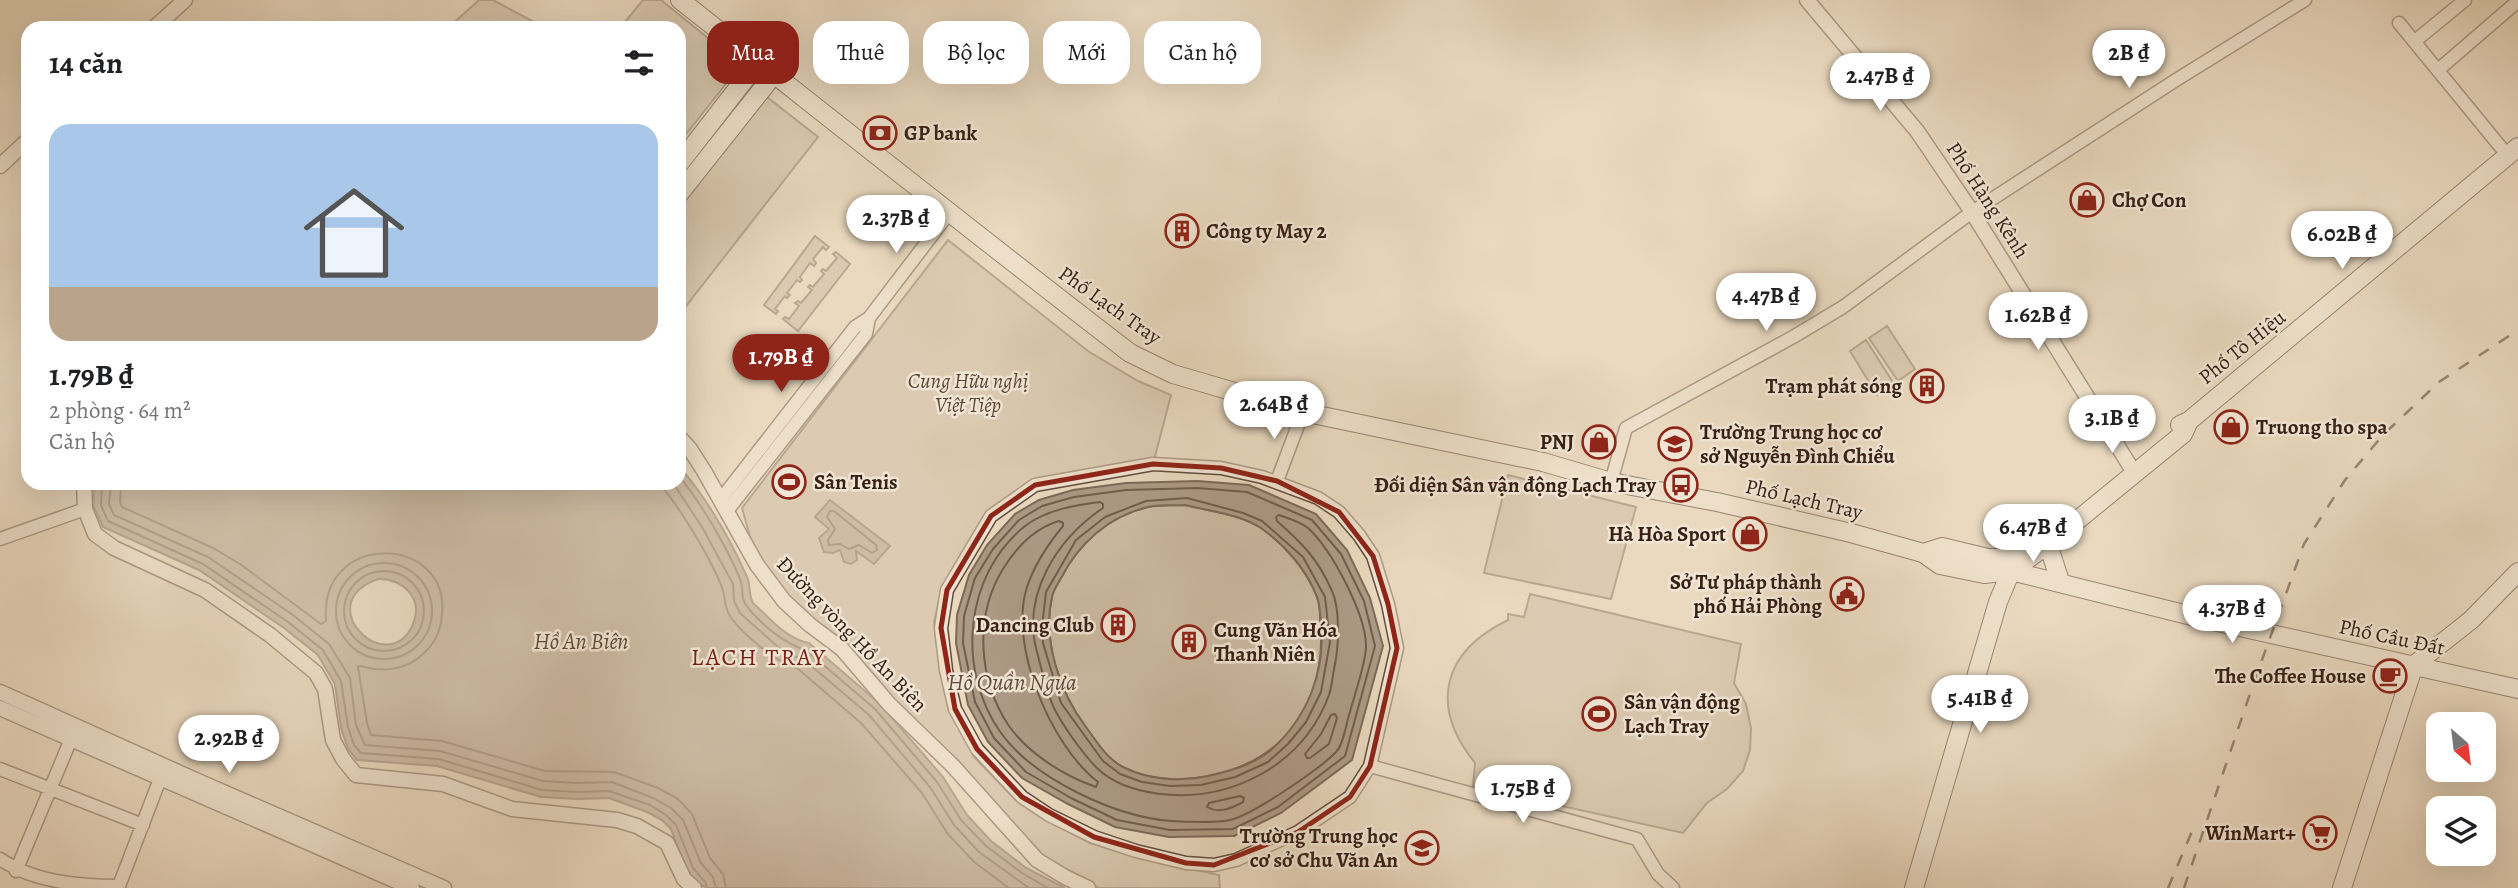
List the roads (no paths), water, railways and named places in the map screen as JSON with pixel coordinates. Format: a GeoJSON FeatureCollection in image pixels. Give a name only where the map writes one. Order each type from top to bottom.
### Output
{"type":"FeatureCollection","features":[{"type":"Feature","properties":{"kind":"main road","name":"Phố Lạch Tray"},"geometry":{"type":"LineString","coordinates":[[680,0],[707,21]]}},
{"type":"Feature","properties":{"kind":"main road"},"geometry":{"type":"LineString","coordinates":[[686,155],[741,84]]}},
{"type":"Feature","properties":{"kind":"main road"},"geometry":{"type":"LineString","coordinates":[[686,185],[766,84]]}},
{"type":"Feature","properties":{"kind":"main road","name":"Phố Lạch Tray"},"geometry":{"type":"LineString","coordinates":[[789,84],[1130,353],[1173,374],[1303,412],[1543,462],[1611,481],[1717,502],[1923,552],[1940,565],[1979,574],[2011,570]]}},
{"type":"Feature","properties":{"kind":"main road","name":"Phố Tô Hiệu"},"geometry":{"type":"LineString","coordinates":[[2011,570],[2133,469],[2176,427],[2189,421],[2513,151]]}},
{"type":"Feature","properties":{"kind":"main road"},"geometry":{"type":"LineString","coordinates":[[2046,540],[2060,581]]}},
{"type":"Feature","properties":{"kind":"main road","name":"Phố Tô Hiệu"},"geometry":{"type":"LineString","coordinates":[[1988,558],[2007,558],[2046,540]]}},
{"type":"Feature","properties":{"kind":"main road","name":"Phố Lạch Tray"},"geometry":{"type":"LineString","coordinates":[[1923,552],[1942,547],[1988,558],[2011,570]]}},
{"type":"Feature","properties":{"kind":"main road"},"geometry":{"type":"LineString","coordinates":[[1914,888],[1998,602],[2011,570]]}},
{"type":"Feature","properties":{"kind":"main road","name":"Phố Cầu Đất"},"geometry":{"type":"LineString","coordinates":[[2011,570],[2204,619],[2518,689]]}},
{"type":"Feature","properties":{"kind":"main road"},"geometry":{"type":"LineString","coordinates":[[2342,888],[2414,665],[2471,620],[2518,572]]}},
{"type":"Feature","properties":{"kind":"street"},"geometry":{"type":"LineString","coordinates":[[161,21],[185,0]]}},
{"type":"Feature","properties":{"kind":"street","name":"Phố Hàng Kênh"},"geometry":{"type":"LineString","coordinates":[[1807,0],[1917,131],[1972,212],[2133,469]]}},
{"type":"Feature","properties":{"kind":"street"},"geometry":{"type":"LineString","coordinates":[[1611,481],[1626,428],[1843,307],[1972,212],[2305,0]]}},
{"type":"Feature","properties":{"kind":"street"},"geometry":{"type":"LineString","coordinates":[[2415,41],[2465,0]]}},
{"type":"Feature","properties":{"kind":"street"},"geometry":{"type":"LineString","coordinates":[[2438,70],[2518,1]]}},
{"type":"Feature","properties":{"kind":"street"},"geometry":{"type":"LineString","coordinates":[[2399,23],[2438,70],[2513,151]]}},
{"type":"Feature","properties":{"kind":"street"},"geometry":{"type":"LineString","coordinates":[[0,166],[21,146]]}},
{"type":"Feature","properties":{"kind":"street"},"geometry":{"type":"LineString","coordinates":[[724,505],[817,385],[855,327],[869,318],[949,213]]}},
{"type":"Feature","properties":{"kind":"street"},"geometry":{"type":"LineString","coordinates":[[1277,481],[1303,412]]}},
{"type":"Feature","properties":{"kind":"street","name":"Đường vòng Hồ An Biên"},"geometry":{"type":"LineString","coordinates":[[686,445],[724,505],[757,565],[784,601],[842,649],[889,704],[953,766],[1037,860],[1088,888]]}},
{"type":"Feature","properties":{"kind":"street"},"geometry":{"type":"LineString","coordinates":[[1153,464],[1221,468],[1277,481],[1318,498],[1339,512],[1373,556],[1388,604],[1397,648],[1370,766],[1350,797],[1298,832],[1236,860],[1214,865],[1185,863],[1094,837],[1049,815],[1022,797],[977,749],[955,709],[946,670],[941,628],[947,590],[991,516],[1035,485],[1153,464]]}},
{"type":"Feature","properties":{"kind":"street"},"geometry":{"type":"LineString","coordinates":[[84,490],[85,509],[95,534],[114,548],[205,590],[317,673],[325,689],[333,740],[356,775],[443,784],[512,809],[617,820],[637,826],[667,843],[684,879],[694,888]]}},
{"type":"Feature","properties":{"kind":"street"},"geometry":{"type":"LineString","coordinates":[[0,539],[85,509]]}},
{"type":"Feature","properties":{"kind":"street"},"geometry":{"type":"LineString","coordinates":[[0,692],[444,888]]}},
{"type":"Feature","properties":{"kind":"street"},"geometry":{"type":"LineString","coordinates":[[0,708],[412,888]]}},
{"type":"Feature","properties":{"kind":"street"},"geometry":{"type":"LineString","coordinates":[[16,871],[71,740]]}},
{"type":"Feature","properties":{"kind":"street"},"geometry":{"type":"LineString","coordinates":[[1370,766],[1637,839],[1658,874],[1673,888]]}},
{"type":"Feature","properties":{"kind":"street"},"geometry":{"type":"LineString","coordinates":[[0,769],[143,825]]}},
{"type":"Feature","properties":{"kind":"street"},"geometry":{"type":"LineString","coordinates":[[0,859],[16,871],[85,886],[119,886],[160,779]]}},
{"type":"Feature","properties":{"kind":"water","name":"Hồ An Biên"},"geometry":{"type":"Polygon","coordinates":[[[686,474],[717,519],[733,548],[748,580],[753,603],[786,633],[809,643],[880,704],[943,777],[967,815],[991,841],[1026,868],[1065,888],[708,888],[698,884],[687,872],[671,829],[662,820],[609,798],[541,797],[437,766],[357,760],[348,749],[341,728],[335,684],[318,655],[284,628],[199,570],[103,527],[93,505],[94,490],[686,490],[686,474]],[[378,579],[358,590],[351,605],[352,619],[360,632],[373,641],[388,645],[402,639],[416,615],[416,606],[409,591],[395,582],[378,579]]]}},
{"type":"Feature","properties":{"kind":"water","name":"Hồ Quần Ngựa"},"geometry":{"type":"Polygon","coordinates":[[[1197,481],[1249,485],[1316,514],[1347,550],[1370,598],[1383,646],[1352,760],[1281,813],[1234,836],[1169,837],[1115,827],[1068,804],[1022,778],[988,742],[968,705],[956,643],[957,615],[969,575],[987,545],[1015,514],[1039,500],[1073,490],[1126,483],[1197,481]],[[1185,505],[1153,506],[1134,511],[1108,524],[1086,543],[1068,565],[1053,592],[1050,614],[1049,631],[1061,682],[1086,727],[1103,750],[1119,765],[1145,775],[1166,779],[1198,778],[1225,772],[1249,764],[1271,750],[1295,723],[1304,708],[1317,676],[1322,641],[1318,600],[1313,587],[1287,550],[1253,523],[1185,505]]]}},
{"type":"Feature","properties":{"kind":"water"},"geometry":{"type":"Polygon","coordinates":[[[830,500],[890,546],[874,564],[856,551],[857,560],[851,564],[844,562],[840,550],[833,553],[824,552],[819,538],[829,529],[815,517],[830,500]]]}},
{"type":"Feature","properties":{"kind":"railway"},"geometry":{"type":"LineString","coordinates":[[2184,888],[2304,544],[2345,480],[2383,435],[2439,382],[2518,330]]}},
{"type":"Feature","properties":{"kind":"railway"},"geometry":{"type":"LineString","coordinates":[[2168,888],[2193,829]]}},
{"type":"Feature","properties":{"kind":"place","name":"GP bank"},"geometry":{"type":"Point","coordinates":[880,133]}},
{"type":"Feature","properties":{"kind":"place","name":"Chợ Con"},"geometry":{"type":"Point","coordinates":[2087,200]}},
{"type":"Feature","properties":{"kind":"place","name":"Công ty May 2"},"geometry":{"type":"Point","coordinates":[1182,231]}},
{"type":"Feature","properties":{"kind":"place","name":"Trạm phát sóng"},"geometry":{"type":"Point","coordinates":[1927,386]}},
{"type":"Feature","properties":{"kind":"place","name":"Truong tho spa"},"geometry":{"type":"Point","coordinates":[2231,427]}},
{"type":"Feature","properties":{"kind":"place","name":"PNJ"},"geometry":{"type":"Point","coordinates":[1599,442]}},
{"type":"Feature","properties":{"kind":"place","name":"Trường Trung học cơ sở Nguyễn Đình Chiểu"},"geometry":{"type":"Point","coordinates":[1675,444]}},
{"type":"Feature","properties":{"kind":"place","name":"Sân Tenis"},"geometry":{"type":"Point","coordinates":[789,482]}},
{"type":"Feature","properties":{"kind":"place","name":"Đối diện Sân vận động Lạch Tray"},"geometry":{"type":"Point","coordinates":[1681,485]}},
{"type":"Feature","properties":{"kind":"place","name":"Hà Hòa Sport"},"geometry":{"type":"Point","coordinates":[1750,534]}},
{"type":"Feature","properties":{"kind":"place","name":"Sở Tư pháp thành phố Hải Phòng"},"geometry":{"type":"Point","coordinates":[1847,594]}},
{"type":"Feature","properties":{"kind":"place","name":"Dancing Club"},"geometry":{"type":"Point","coordinates":[1118,625]}},
{"type":"Feature","properties":{"kind":"place","name":"Cung Văn Hóa Thanh Niên"},"geometry":{"type":"Point","coordinates":[1189,642]}},
{"type":"Feature","properties":{"kind":"place","name":"The Coffee House"},"geometry":{"type":"Point","coordinates":[2390,676]}},
{"type":"Feature","properties":{"kind":"place","name":"Sân vận động Lạch Tray"},"geometry":{"type":"Point","coordinates":[1599,714]}},
{"type":"Feature","properties":{"kind":"place","name":"WinMart+"},"geometry":{"type":"Point","coordinates":[2320,833]}},
{"type":"Feature","properties":{"kind":"place","name":"Trường Trung học cơ sở Chu Văn An"},"geometry":{"type":"Point","coordinates":[1422,848]}},
{"type":"Feature","properties":{"kind":"district","name":"LẠCH TRAY"},"geometry":{"type":"Point","coordinates":[759,657]}},
{"type":"Feature","properties":{"kind":"park label","name":"Cung Hữu nghị Việt Tiệp"},"geometry":{"type":"Point","coordinates":[968,393]}}]}
